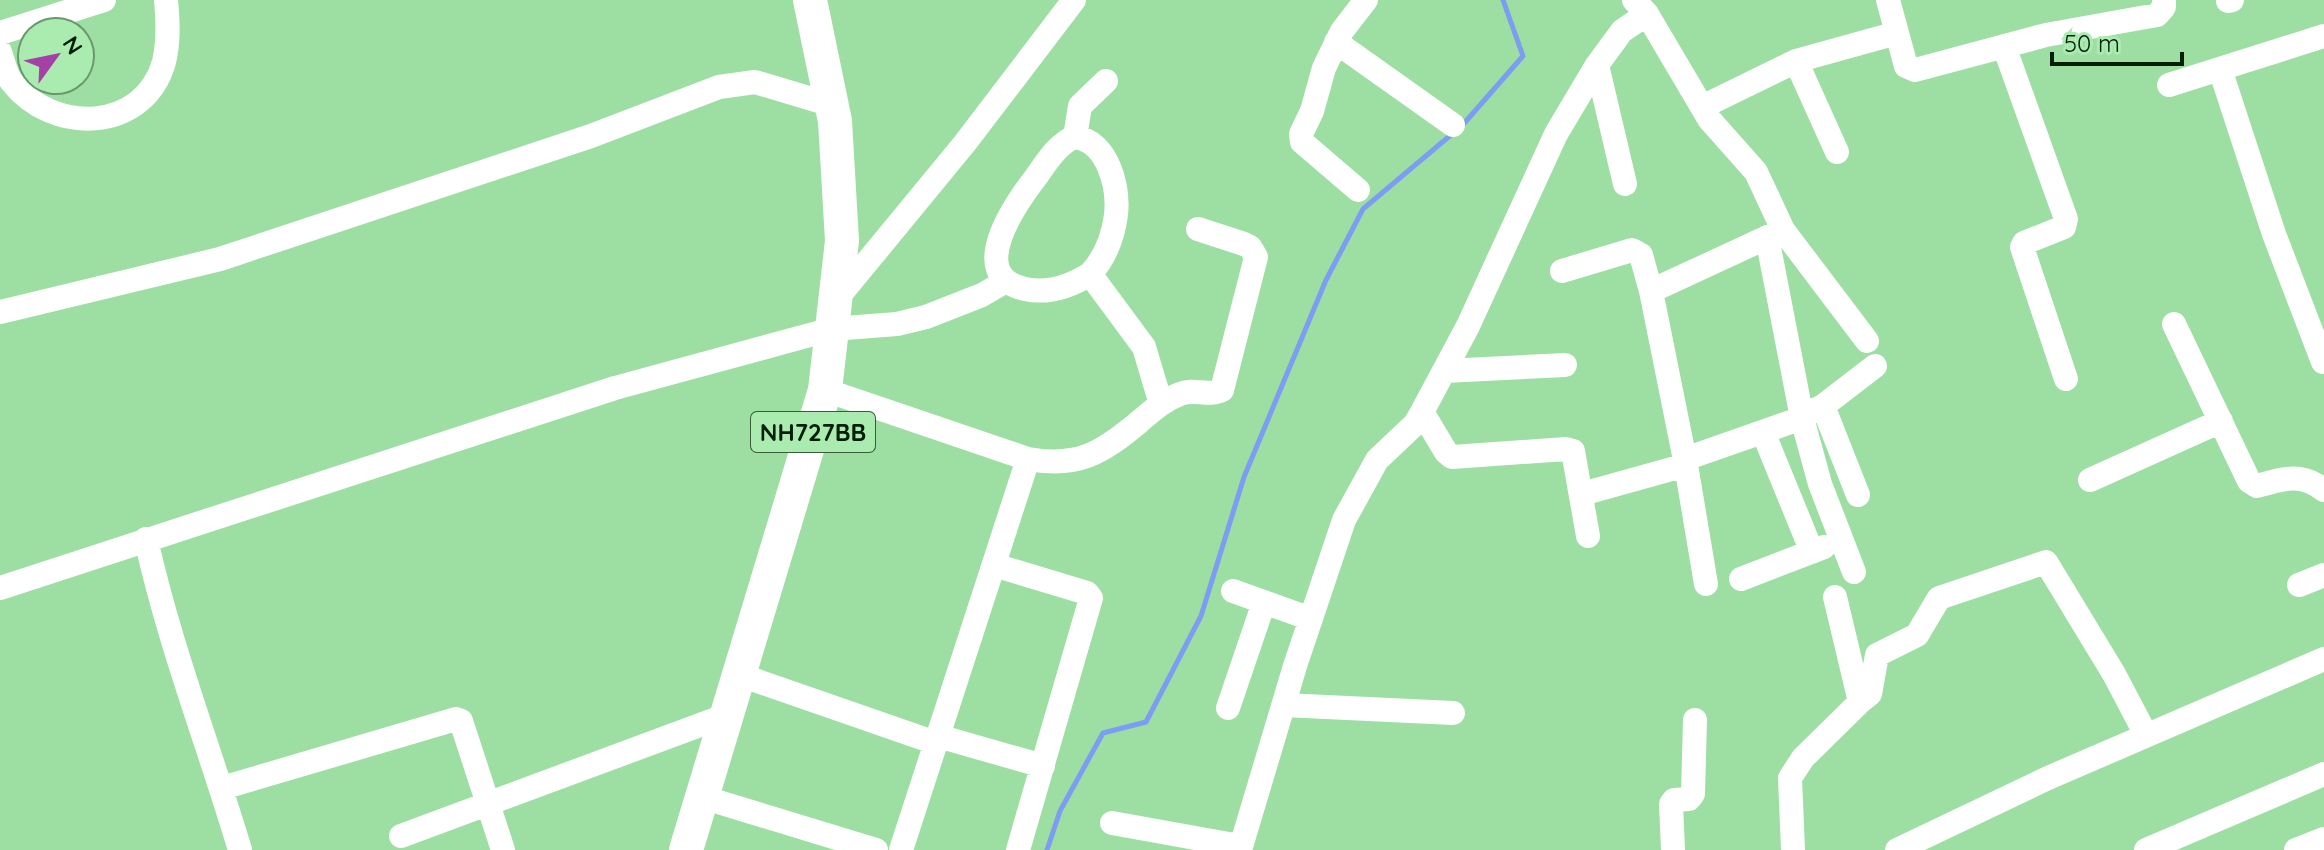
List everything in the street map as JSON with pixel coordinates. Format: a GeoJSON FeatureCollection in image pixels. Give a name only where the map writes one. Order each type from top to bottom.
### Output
{"type":"FeatureCollection","features":[{"type":"Feature","properties":{"kind":"highway","name":"NH727BB"},"geometry":{"type":"LineString","coordinates":[[686,850],[825,390],[842,241],[832,105],[810,0]]}},
{"type":"Feature","properties":{"kind":"street"},"geometry":{"type":"LineString","coordinates":[[0,33],[104,0]]}},
{"type":"Feature","properties":{"kind":"street"},"geometry":{"type":"LineString","coordinates":[[0,52],[10,80],[38,107],[72,120],[104,118],[131,108],[151,89],[164,63],[169,29],[166,0]]}},
{"type":"Feature","properties":{"kind":"street"},"geometry":{"type":"LineString","coordinates":[[834,315],[1074,0]]}},
{"type":"Feature","properties":{"kind":"street"},"geometry":{"type":"LineString","coordinates":[[1358,190],[1302,142],[1301,134],[1336,42],[1366,0]]}},
{"type":"Feature","properties":{"kind":"street"},"geometry":{"type":"LineString","coordinates":[[1888,0],[1906,66],[1910,70],[2004,46],[2157,15],[2164,7],[2164,0]]}},
{"type":"Feature","properties":{"kind":"street"},"geometry":{"type":"LineString","coordinates":[[1112,823],[1240,848],[1344,520],[1377,460],[1415,424],[1422,412],[1468,326],[1556,134],[1597,65],[1641,7],[1709,119],[1756,172],[1775,233],[1820,484],[1854,572]]}},
{"type":"Feature","properties":{"kind":"street"},"geometry":{"type":"LineString","coordinates":[[1702,107],[1796,61],[1897,33]]}},
{"type":"Feature","properties":{"kind":"street"},"geometry":{"type":"LineString","coordinates":[[2169,85],[2324,36]]}},
{"type":"Feature","properties":{"kind":"street"},"geometry":{"type":"LineString","coordinates":[[1336,42],[1453,125]]}},
{"type":"Feature","properties":{"kind":"street"},"geometry":{"type":"LineString","coordinates":[[2004,46],[2066,219],[2064,227],[2024,243],[2022,247],[2066,379]]}},
{"type":"Feature","properties":{"kind":"street"},"geometry":{"type":"LineString","coordinates":[[1796,61],[1837,152]]}},
{"type":"Feature","properties":{"kind":"street"},"geometry":{"type":"LineString","coordinates":[[1597,65],[1625,184]]}},
{"type":"Feature","properties":{"kind":"street"},"geometry":{"type":"LineString","coordinates":[[2220,69],[2274,234],[2323,362]]}},
{"type":"Feature","properties":{"kind":"street"},"geometry":{"type":"LineString","coordinates":[[1075,137],[1080,106],[1106,81]]}},
{"type":"Feature","properties":{"kind":"street"},"geometry":{"type":"LineString","coordinates":[[0,312],[220,259],[591,136],[719,87],[755,82],[832,105]]}},
{"type":"Feature","properties":{"kind":"street"},"geometry":{"type":"LineString","coordinates":[[1075,137],[1087,140],[1104,158],[1115,192],[1116,214],[1112,232],[1105,253],[1090,274],[1074,284],[1041,291],[1015,287],[1006,281],[997,259],[1002,230],[1017,202],[1062,144],[1075,137]]}},
{"type":"Feature","properties":{"kind":"street"},"geometry":{"type":"LineString","coordinates":[[825,390],[1028,459],[1056,464],[1086,458],[1119,439],[1161,404],[1190,391],[1215,393],[1222,390],[1256,257],[1244,244],[1198,229]]}},
{"type":"Feature","properties":{"kind":"street"},"geometry":{"type":"LineString","coordinates":[[1651,291],[1775,233]]}},
{"type":"Feature","properties":{"kind":"street"},"geometry":{"type":"LineString","coordinates":[[1775,233],[1867,341]]}},
{"type":"Feature","properties":{"kind":"street"},"geometry":{"type":"LineString","coordinates":[[1562,271],[1632,250],[1641,255],[1686,462],[1706,584]]}},
{"type":"Feature","properties":{"kind":"street"},"geometry":{"type":"LineString","coordinates":[[1090,274],[1144,347],[1161,404]]}},
{"type":"Feature","properties":{"kind":"street"},"geometry":{"type":"LineString","coordinates":[[0,588],[834,315],[897,324],[926,317],[982,295],[1006,281]]}},
{"type":"Feature","properties":{"kind":"street"},"geometry":{"type":"LineString","coordinates":[[2174,324],[2253,485],[2300,477],[2324,490]]}},
{"type":"Feature","properties":{"kind":"street"},"geometry":{"type":"LineString","coordinates":[[1444,371],[1565,365]]}},
{"type":"Feature","properties":{"kind":"street"},"geometry":{"type":"LineString","coordinates":[[1582,494],[1686,462],[1809,413],[1875,366]]}},
{"type":"Feature","properties":{"kind":"street"},"geometry":{"type":"LineString","coordinates":[[1422,412],[1452,457],[1573,451],[1588,536]]}},
{"type":"Feature","properties":{"kind":"street"},"geometry":{"type":"LineString","coordinates":[[1809,413],[1858,495]]}},
{"type":"Feature","properties":{"kind":"street"},"geometry":{"type":"LineString","coordinates":[[2090,480],[2221,421]]}},
{"type":"Feature","properties":{"kind":"street"},"geometry":{"type":"LineString","coordinates":[[1763,432],[1812,552]]}},
{"type":"Feature","properties":{"kind":"street"},"geometry":{"type":"LineString","coordinates":[[901,850],[1028,459]]}},
{"type":"Feature","properties":{"kind":"street"},"geometry":{"type":"LineString","coordinates":[[146,539],[160,603],[240,850]]}},
{"type":"Feature","properties":{"kind":"street"},"geometry":{"type":"LineString","coordinates":[[1741,579],[1841,539]]}},
{"type":"Feature","properties":{"kind":"street"},"geometry":{"type":"LineString","coordinates":[[1793,850],[1790,778],[1803,758],[1870,694],[1877,655],[1917,635],[1939,598],[2046,562],[2114,674],[2146,735]]}},
{"type":"Feature","properties":{"kind":"street"},"geometry":{"type":"LineString","coordinates":[[994,565],[1087,593],[1091,598],[1018,850]]}},
{"type":"Feature","properties":{"kind":"street"},"geometry":{"type":"LineString","coordinates":[[2299,585],[2324,575]]}},
{"type":"Feature","properties":{"kind":"street"},"geometry":{"type":"LineString","coordinates":[[1233,591],[1311,619]]}},
{"type":"Feature","properties":{"kind":"street"},"geometry":{"type":"LineString","coordinates":[[1835,597],[1860,702]]}},
{"type":"Feature","properties":{"kind":"street"},"geometry":{"type":"LineString","coordinates":[[1228,708],[1264,602]]}},
{"type":"Feature","properties":{"kind":"street"},"geometry":{"type":"LineString","coordinates":[[1897,850],[2146,735],[2324,659]]}},
{"type":"Feature","properties":{"kind":"street"},"geometry":{"type":"LineString","coordinates":[[740,675],[937,739],[1043,766]]}},
{"type":"Feature","properties":{"kind":"street"},"geometry":{"type":"LineString","coordinates":[[1284,705],[1453,713]]}},
{"type":"Feature","properties":{"kind":"street"},"geometry":{"type":"LineString","coordinates":[[401,836],[727,715]]}},
{"type":"Feature","properties":{"kind":"street"},"geometry":{"type":"LineString","coordinates":[[222,788],[456,719],[461,721],[503,850]]}},
{"type":"Feature","properties":{"kind":"street"},"geometry":{"type":"LineString","coordinates":[[1673,850],[1671,804],[1674,800],[1689,799],[1693,794],[1695,720]]}},
{"type":"Feature","properties":{"kind":"street"},"geometry":{"type":"LineString","coordinates":[[2146,850],[2324,774]]}},
{"type":"Feature","properties":{"kind":"street"},"geometry":{"type":"LineString","coordinates":[[702,797],[876,850]]}},
{"type":"Feature","properties":{"kind":"street"},"geometry":{"type":"LineString","coordinates":[[2296,850],[2324,839]]}},
{"type":"Feature","properties":{"kind":"waterway"},"geometry":{"type":"LineString","coordinates":[[1460,128],[1523,56],[1503,0]]}},
{"type":"Feature","properties":{"kind":"waterway"},"geometry":{"type":"LineString","coordinates":[[1047,850],[1060,811],[1103,733],[1146,722],[1201,616],[1244,477],[1326,280],[1363,209],[1452,134]]}}]}
